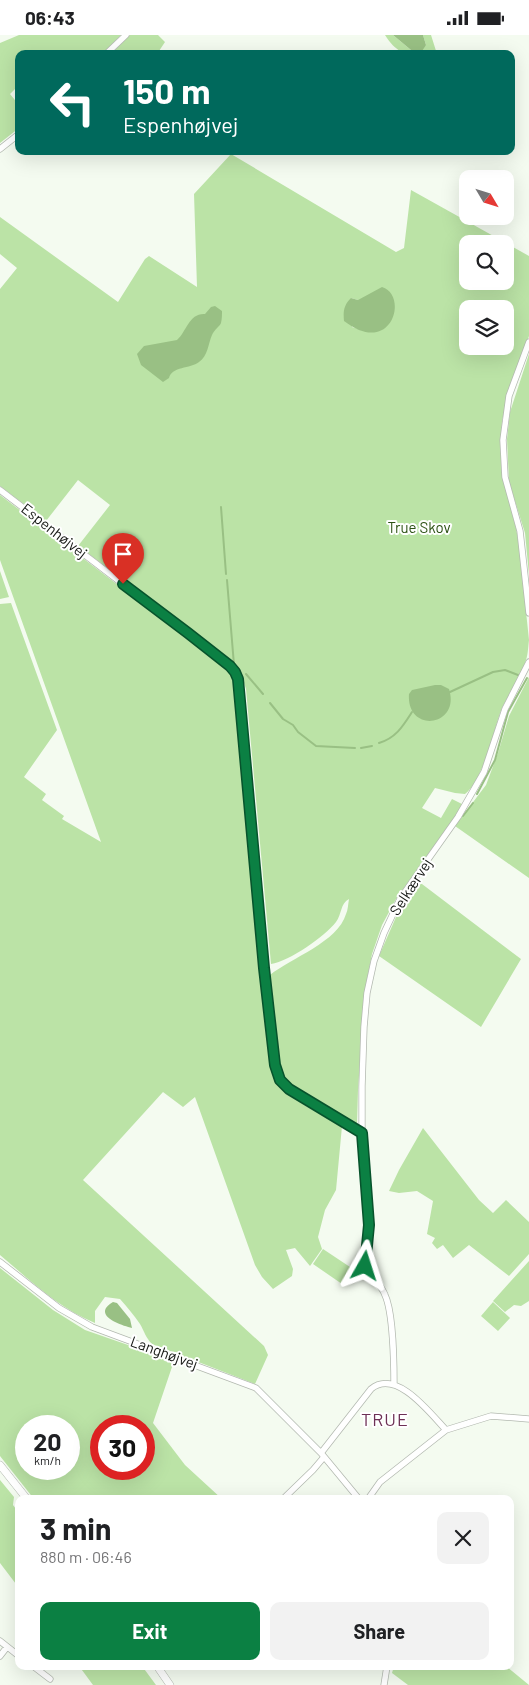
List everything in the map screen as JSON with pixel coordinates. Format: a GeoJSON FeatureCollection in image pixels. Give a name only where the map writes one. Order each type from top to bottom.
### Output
{"type":"FeatureCollection","features":[{"type":"Feature","properties":{"kind":"street"},"geometry":{"type":"LineString","coordinates":[[110,50],[126,35]]}},
{"type":"Feature","properties":{"kind":"street"},"geometry":{"type":"LineString","coordinates":[[0,149],[15,137]]}},
{"type":"Feature","properties":{"kind":"street"},"geometry":{"type":"LineString","coordinates":[[529,342],[509,397],[502,440],[505,477],[520,531],[529,613]]}},
{"type":"Feature","properties":{"kind":"street","name":"Espenhøjvej"},"geometry":{"type":"LineString","coordinates":[[0,490],[188,633],[235,672],[238,679],[264,968],[277,1074],[284,1084],[296,1095],[362,1133]]}},
{"type":"Feature","properties":{"kind":"street","name":"Selkærvej"},"geometry":{"type":"LineString","coordinates":[[362,1133],[363,1037],[367,993],[374,961],[384,933],[400,899],[470,799],[484,772],[505,709],[529,662]]}},
{"type":"Feature","properties":{"kind":"street"},"geometry":{"type":"LineString","coordinates":[[362,1133],[369,1225],[365,1266],[382,1288],[388,1303],[394,1385]]}},
{"type":"Feature","properties":{"kind":"street","name":"Langhøjvej"},"geometry":{"type":"LineString","coordinates":[[0,1262],[58,1308],[92,1327],[256,1388],[322,1455],[356,1495]]}},
{"type":"Feature","properties":{"kind":"street"},"geometry":{"type":"LineString","coordinates":[[287,1495],[314,1470],[322,1455],[370,1389],[376,1384],[394,1385],[407,1391],[446,1430]]}},
{"type":"Feature","properties":{"kind":"street"},"geometry":{"type":"LineString","coordinates":[[371,1495],[380,1482],[446,1430],[491,1415],[529,1419]]}},
{"type":"Feature","properties":{"kind":"street"},"geometry":{"type":"LineString","coordinates":[[0,1465],[24,1495]]}},
{"type":"Feature","properties":{"kind":"street"},"geometry":{"type":"LineString","coordinates":[[0,1641],[15,1653]]}},
{"type":"Feature","properties":{"kind":"street"},"geometry":{"type":"LineString","coordinates":[[0,1656],[7,1647]]}},
{"type":"Feature","properties":{"kind":"street"},"geometry":{"type":"LineString","coordinates":[[38,1670],[50,1679]]}},
{"type":"Feature","properties":{"kind":"street"},"geometry":{"type":"LineString","coordinates":[[159,1670],[170,1685]]}},
{"type":"Feature","properties":{"kind":"street"},"geometry":{"type":"LineString","coordinates":[[384,1685],[387,1670]]}},
{"type":"Feature","properties":{"kind":"green space"},"geometry":{"type":"Polygon","coordinates":[[[19,35],[121,35],[106,50],[15,50],[15,89],[10,94],[15,100],[15,131],[0,143],[0,43],[19,35]]]}},
{"type":"Feature","properties":{"kind":"green space"},"geometry":{"type":"Polygon","coordinates":[[[130,35],[158,35],[165,42],[160,50],[115,50],[130,35]]]}},
{"type":"Feature","properties":{"kind":"green space"},"geometry":{"type":"Polygon","coordinates":[[[385,35],[393,35],[411,50],[398,50],[385,35]]]}},
{"type":"Feature","properties":{"kind":"green space"},"geometry":{"type":"Polygon","coordinates":[[[423,35],[431,35],[436,50],[411,50],[426,45],[423,35]]]}},
{"type":"Feature","properties":{"kind":"green space","name":"True Skov"},"geometry":{"type":"Polygon","coordinates":[[[230,155],[233,155],[396,252],[404,248],[411,190],[459,217],[459,225],[474,225],[491,235],[459,235],[459,290],[514,290],[514,248],[529,256],[529,336],[509,392],[502,421],[501,443],[502,473],[519,545],[529,640],[527,655],[520,675],[502,708],[483,766],[472,787],[465,794],[435,788],[422,808],[441,818],[452,799],[462,804],[459,811],[396,899],[382,925],[372,954],[365,990],[357,1125],[334,1115],[297,1093],[288,1085],[279,1070],[270,975],[313,949],[334,933],[346,914],[349,899],[344,904],[338,919],[331,928],[297,953],[271,964],[246,689],[241,674],[222,653],[78,546],[110,505],[78,480],[46,521],[0,486],[0,289],[17,268],[0,254],[0,217],[118,302],[145,259],[149,256],[197,287],[194,194],[230,155]],[[351,298],[352,327],[368,332],[358,300],[351,298]]]}},
{"type":"Feature","properties":{"kind":"green space"},"geometry":{"type":"Polygon","coordinates":[[[529,354],[529,575],[525,533],[509,482],[507,439],[510,412],[529,354]]]}},
{"type":"Feature","properties":{"kind":"green space"},"geometry":{"type":"Polygon","coordinates":[[[0,495],[215,659],[230,673],[238,691],[266,999],[268,1041],[273,1073],[281,1087],[289,1094],[342,1126],[336,1190],[325,1210],[318,1237],[322,1249],[310,1266],[295,1248],[286,1250],[293,1269],[292,1276],[273,1289],[262,1277],[255,1265],[195,1097],[183,1107],[163,1092],[83,1180],[264,1346],[268,1355],[255,1384],[152,1344],[138,1321],[120,1299],[105,1297],[95,1311],[95,1323],[82,1317],[45,1293],[0,1255],[0,604],[11,603],[57,730],[24,777],[46,794],[42,800],[64,816],[62,819],[101,842],[0,560],[0,495]]]}},
{"type":"Feature","properties":{"kind":"green space"},"geometry":{"type":"Polygon","coordinates":[[[0,571],[9,597],[0,599],[0,571]]]}},
{"type":"Feature","properties":{"kind":"green space"},"geometry":{"type":"Polygon","coordinates":[[[529,677],[529,878],[455,826],[486,785],[509,716],[529,677]]]}},
{"type":"Feature","properties":{"kind":"green space"},"geometry":{"type":"Polygon","coordinates":[[[418,881],[521,959],[481,1027],[379,956],[403,901],[418,881]]]}},
{"type":"Feature","properties":{"kind":"green space"},"geometry":{"type":"Polygon","coordinates":[[[423,1128],[479,1200],[493,1213],[506,1200],[529,1222],[529,1254],[509,1276],[469,1245],[453,1258],[443,1245],[437,1249],[432,1243],[435,1238],[427,1234],[433,1201],[417,1191],[399,1193],[389,1191],[423,1128]]]}},
{"type":"Feature","properties":{"kind":"green space"},"geometry":{"type":"Polygon","coordinates":[[[323,1249],[353,1269],[342,1284],[313,1264],[323,1249]]]}},
{"type":"Feature","properties":{"kind":"green space"},"geometry":{"type":"Polygon","coordinates":[[[529,1261],[529,1301],[521,1306],[514,1305],[505,1312],[493,1301],[529,1261]]]}},
{"type":"Feature","properties":{"kind":"green space"},"geometry":{"type":"Polygon","coordinates":[[[0,1268],[53,1310],[85,1330],[174,1361],[155,1417],[155,1415],[90,1415],[90,1480],[155,1480],[155,1426],[185,1465],[218,1495],[31,1495],[19,1480],[80,1480],[80,1415],[15,1415],[15,1475],[0,1456],[0,1268]]]}},
{"type":"Feature","properties":{"kind":"green space"},"geometry":{"type":"Polygon","coordinates":[[[493,1302],[510,1318],[498,1331],[481,1316],[493,1302]]]}},
{"type":"Feature","properties":{"kind":"green space"},"geometry":{"type":"Polygon","coordinates":[[[0,1480],[14,1497],[15,1583],[0,1563],[0,1480]]]}},
{"type":"Feature","properties":{"kind":"green space"},"geometry":{"type":"Polygon","coordinates":[[[82,1670],[145,1670],[156,1685],[93,1685],[82,1670]]]}},
{"type":"Feature","properties":{"kind":"green space"},"geometry":{"type":"Polygon","coordinates":[[[393,1670],[511,1670],[529,1685],[408,1685],[392,1673],[393,1670]]]}},
{"type":"Feature","properties":{"kind":"shaded area"},"geometry":{"type":"Polygon","coordinates":[[[393,35],[423,35],[426,45],[423,50],[411,50],[393,35]]]}},
{"type":"Feature","properties":{"kind":"shaded area"},"geometry":{"type":"Polygon","coordinates":[[[382,287],[390,292],[394,301],[391,321],[384,329],[374,332],[361,330],[344,321],[344,308],[351,298],[358,300],[382,287]]]}},
{"type":"Feature","properties":{"kind":"shaded area"},"geometry":{"type":"Polygon","coordinates":[[[215,306],[222,311],[221,323],[213,333],[206,353],[199,362],[174,371],[163,382],[141,365],[137,354],[144,346],[177,340],[195,316],[205,314],[211,307],[215,306]]]}},
{"type":"Feature","properties":{"kind":"shaded area"},"geometry":{"type":"Polygon","coordinates":[[[441,685],[449,689],[451,702],[441,718],[432,721],[424,720],[416,715],[410,707],[409,694],[412,690],[441,685]]]}},
{"type":"Feature","properties":{"kind":"shaded area"},"geometry":{"type":"Polygon","coordinates":[[[113,1302],[117,1303],[130,1319],[132,1328],[115,1322],[106,1315],[107,1307],[113,1302]]]}},
{"type":"Feature","properties":{"kind":"waterway"},"geometry":{"type":"LineString","coordinates":[[221,507],[226,574]]}},
{"type":"Feature","properties":{"kind":"waterway"},"geometry":{"type":"LineString","coordinates":[[227,580],[234,665],[240,671]]}},
{"type":"Feature","properties":{"kind":"waterway"},"geometry":{"type":"LineString","coordinates":[[450,692],[493,672],[505,670],[518,675]]}},
{"type":"Feature","properties":{"kind":"waterway"},"geometry":{"type":"LineString","coordinates":[[246,674],[263,694]]}},
{"type":"Feature","properties":{"kind":"waterway"},"geometry":{"type":"LineString","coordinates":[[477,794],[495,760],[508,712],[527,678]]}},
{"type":"Feature","properties":{"kind":"waterway"},"geometry":{"type":"LineString","coordinates":[[270,703],[283,719],[293,725],[298,732],[316,746],[355,748]]}},
{"type":"Feature","properties":{"kind":"waterway"},"geometry":{"type":"LineString","coordinates":[[379,743],[395,735],[412,712]]}},
{"type":"Feature","properties":{"kind":"waterway"},"geometry":{"type":"LineString","coordinates":[[361,748],[372,746]]}},
{"type":"Feature","properties":{"kind":"waterway"},"geometry":{"type":"LineString","coordinates":[[463,816],[473,803]]}},
{"type":"Feature","properties":{"kind":"district","name":"TRUE"},"geometry":{"type":"Point","coordinates":[385,1420]}},
{"type":"Feature","properties":{"kind":"route"},"geometry":{"type":"LineString","coordinates":[[123,584],[230,666],[238,679],[264,968],[275,1065],[280,1080],[296,1095],[362,1133],[369,1225],[365,1266]]}}]}
